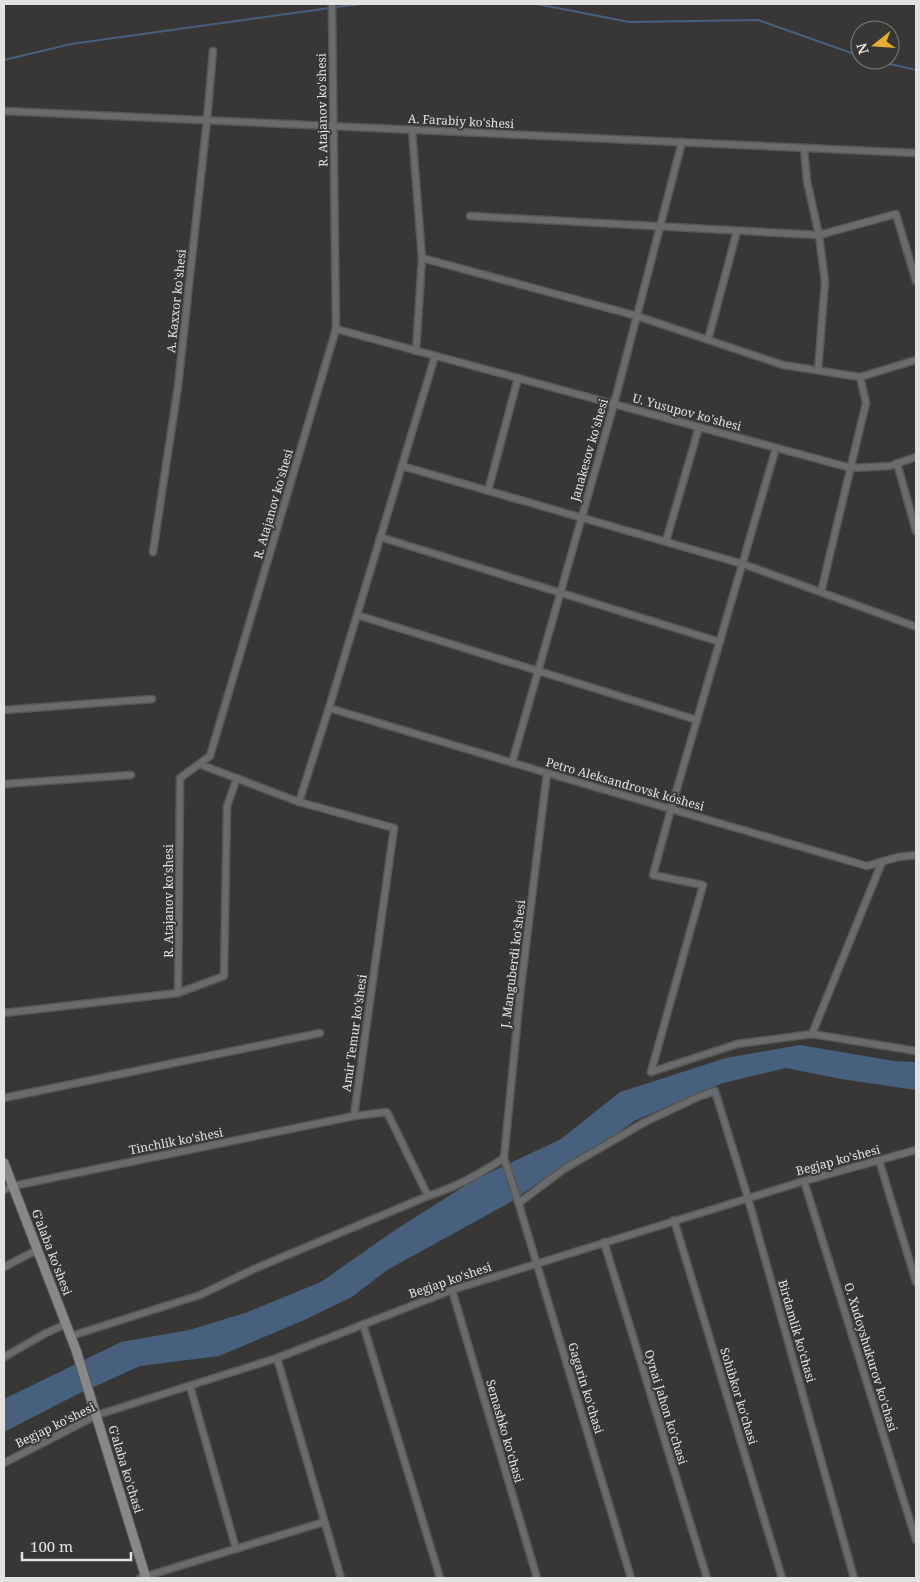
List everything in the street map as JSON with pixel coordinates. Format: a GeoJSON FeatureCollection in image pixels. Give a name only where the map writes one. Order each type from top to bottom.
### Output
{"type":"FeatureCollection","features":[{"type":"Feature","properties":{"kind":"street","name":"R. Atajanov ko'shesi"},"geometry":{"type":"LineString","coordinates":[[178,993],[180,778],[210,756],[336,329],[332,4]]}},
{"type":"Feature","properties":{"kind":"street","name":"A. Kaxxor ko'shesi"},"geometry":{"type":"LineString","coordinates":[[153,552],[178,386],[212,51]]}},
{"type":"Feature","properties":{"kind":"street","name":"A. Farabiy ko'shesi"},"geometry":{"type":"LineString","coordinates":[[4,111],[916,153]]}},
{"type":"Feature","properties":{"kind":"street"},"geometry":{"type":"LineString","coordinates":[[412,130],[422,258],[416,350]]}},
{"type":"Feature","properties":{"kind":"street","name":"Janakesov ko'shesi"},"geometry":{"type":"LineString","coordinates":[[512,763],[614,404],[682,142]]}},
{"type":"Feature","properties":{"kind":"street"},"geometry":{"type":"LineString","coordinates":[[804,148],[807,181],[819,235],[825,282],[818,370]]}},
{"type":"Feature","properties":{"kind":"street"},"geometry":{"type":"LineString","coordinates":[[470,216],[819,235],[896,214],[916,281]]}},
{"type":"Feature","properties":{"kind":"street"},"geometry":{"type":"LineString","coordinates":[[708,340],[737,231]]}},
{"type":"Feature","properties":{"kind":"street"},"geometry":{"type":"LineString","coordinates":[[422,258],[637,316],[783,365],[860,377],[916,360]]}},
{"type":"Feature","properties":{"kind":"street","name":"U. Yusupov ko'shesi"},"geometry":{"type":"LineString","coordinates":[[336,329],[851,468],[890,466],[916,457]]}},
{"type":"Feature","properties":{"kind":"street"},"geometry":{"type":"LineString","coordinates":[[200,764],[299,802],[435,356]]}},
{"type":"Feature","properties":{"kind":"street"},"geometry":{"type":"LineString","coordinates":[[821,592],[866,403],[860,377]]}},
{"type":"Feature","properties":{"kind":"street"},"geometry":{"type":"LineString","coordinates":[[488,491],[518,378]]}},
{"type":"Feature","properties":{"kind":"street"},"geometry":{"type":"LineString","coordinates":[[666,541],[699,427]]}},
{"type":"Feature","properties":{"kind":"street"},"geometry":{"type":"LineString","coordinates":[[776,448],[653,875],[703,886],[651,1072],[737,1044],[812,1034],[916,1051]]}},
{"type":"Feature","properties":{"kind":"street"},"geometry":{"type":"LineString","coordinates":[[897,463],[916,531]]}},
{"type":"Feature","properties":{"kind":"street"},"geometry":{"type":"LineString","coordinates":[[402,466],[743,564],[916,626]]}},
{"type":"Feature","properties":{"kind":"street"},"geometry":{"type":"LineString","coordinates":[[380,538],[720,642]]}},
{"type":"Feature","properties":{"kind":"street"},"geometry":{"type":"LineString","coordinates":[[357,614],[697,720]]}},
{"type":"Feature","properties":{"kind":"street"},"geometry":{"type":"LineString","coordinates":[[4,710],[152,699]]}},
{"type":"Feature","properties":{"kind":"street","name":"Petro Aleksandrovsk kóshesi"},"geometry":{"type":"LineString","coordinates":[[329,708],[867,866],[916,854]]}},
{"type":"Feature","properties":{"kind":"street","name":"J. Manguberdi ko'shesi"},"geometry":{"type":"LineString","coordinates":[[505,1161],[520,994],[547,773]]}},
{"type":"Feature","properties":{"kind":"street"},"geometry":{"type":"LineString","coordinates":[[4,784],[131,774]]}},
{"type":"Feature","properties":{"kind":"street"},"geometry":{"type":"LineString","coordinates":[[4,1012],[178,993],[224,976],[227,806],[237,778]]}},
{"type":"Feature","properties":{"kind":"street","name":"Amir Temur ko'shesi"},"geometry":{"type":"LineString","coordinates":[[299,802],[394,828],[354,1116]]}},
{"type":"Feature","properties":{"kind":"street"},"geometry":{"type":"LineString","coordinates":[[812,1034],[882,862]]}},
{"type":"Feature","properties":{"kind":"street"},"geometry":{"type":"LineString","coordinates":[[4,1098],[320,1033]]}},
{"type":"Feature","properties":{"kind":"street","name":"Birdamlik ko'chasi"},"geometry":{"type":"LineString","coordinates":[[518,1201],[564,1169],[645,1122],[698,1096],[715,1091],[748,1198],[854,1578]]}},
{"type":"Feature","properties":{"kind":"street"},"geometry":{"type":"LineString","coordinates":[[354,1116],[387,1112],[428,1196]]}},
{"type":"Feature","properties":{"kind":"street","name":"Tinchlik ko'shesi"},"geometry":{"type":"LineString","coordinates":[[8,1188],[354,1116]]}},
{"type":"Feature","properties":{"kind":"street","name":"Begjap ko'shesi"},"geometry":{"type":"LineString","coordinates":[[4,1463],[97,1415],[277,1358],[452,1290],[674,1220],[916,1150]]}},
{"type":"Feature","properties":{"kind":"street"},"geometry":{"type":"LineString","coordinates":[[879,1160],[916,1282]]}},
{"type":"Feature","properties":{"kind":"street"},"geometry":{"type":"LineString","coordinates":[[71,1336],[200,1295],[254,1269],[428,1196],[452,1188],[505,1161]]}},
{"type":"Feature","properties":{"kind":"street","name":"Gagarin ko'chasi"},"geometry":{"type":"LineString","coordinates":[[505,1161],[631,1578]]}},
{"type":"Feature","properties":{"kind":"street","name":"G'alaba ko'shesi"},"geometry":{"type":"LineString","coordinates":[[4,1163],[8,1188],[37,1250],[76,1350]]}},
{"type":"Feature","properties":{"kind":"street","name":"O. Xudoyshukurov ko'chasi"},"geometry":{"type":"LineString","coordinates":[[804,1181],[916,1540]]}},
{"type":"Feature","properties":{"kind":"street","name":"Sohibkor ko'chasi"},"geometry":{"type":"LineString","coordinates":[[674,1220],[782,1578]]}},
{"type":"Feature","properties":{"kind":"street","name":"Oynai Jahon ko'chasi"},"geometry":{"type":"LineString","coordinates":[[604,1242],[707,1578]]}},
{"type":"Feature","properties":{"kind":"street"},"geometry":{"type":"LineString","coordinates":[[4,1267],[37,1250]]}},
{"type":"Feature","properties":{"kind":"street","name":"Semashko ko'chasi"},"geometry":{"type":"LineString","coordinates":[[452,1290],[537,1578]]}},
{"type":"Feature","properties":{"kind":"street"},"geometry":{"type":"LineString","coordinates":[[4,1357],[66,1324]]}},
{"type":"Feature","properties":{"kind":"street"},"geometry":{"type":"LineString","coordinates":[[364,1324],[440,1578]]}},
{"type":"Feature","properties":{"kind":"street","name":"G'alaba ko'chasi"},"geometry":{"type":"LineString","coordinates":[[76,1350],[97,1415],[144,1578]]}},
{"type":"Feature","properties":{"kind":"street"},"geometry":{"type":"LineString","coordinates":[[277,1358],[341,1578]]}},
{"type":"Feature","properties":{"kind":"street"},"geometry":{"type":"LineString","coordinates":[[190,1386],[236,1549]]}},
{"type":"Feature","properties":{"kind":"street"},"geometry":{"type":"LineString","coordinates":[[144,1578],[324,1522]]}},
{"type":"Feature","properties":{"kind":"water"},"geometry":{"type":"Polygon","coordinates":[[[800,1045],[894,1061],[916,1062],[916,1090],[841,1079],[786,1068],[723,1083],[634,1121],[614,1136],[564,1165],[509,1203],[387,1270],[352,1297],[302,1321],[219,1356],[140,1366],[76,1395],[4,1432],[4,1399],[121,1342],[189,1330],[245,1313],[321,1282],[395,1230],[474,1180],[561,1139],[620,1092],[726,1058],[800,1045]]]}},
{"type":"Feature","properties":{"kind":"waterway"},"geometry":{"type":"LineString","coordinates":[[335,7],[362,4]]}},
{"type":"Feature","properties":{"kind":"waterway"},"geometry":{"type":"LineString","coordinates":[[537,4],[629,22],[758,20],[850,52]]}},
{"type":"Feature","properties":{"kind":"waterway"},"geometry":{"type":"LineString","coordinates":[[4,60],[71,44],[330,8]]}},
{"type":"Feature","properties":{"kind":"waterway"},"geometry":{"type":"LineString","coordinates":[[900,66],[916,70]]}}]}
